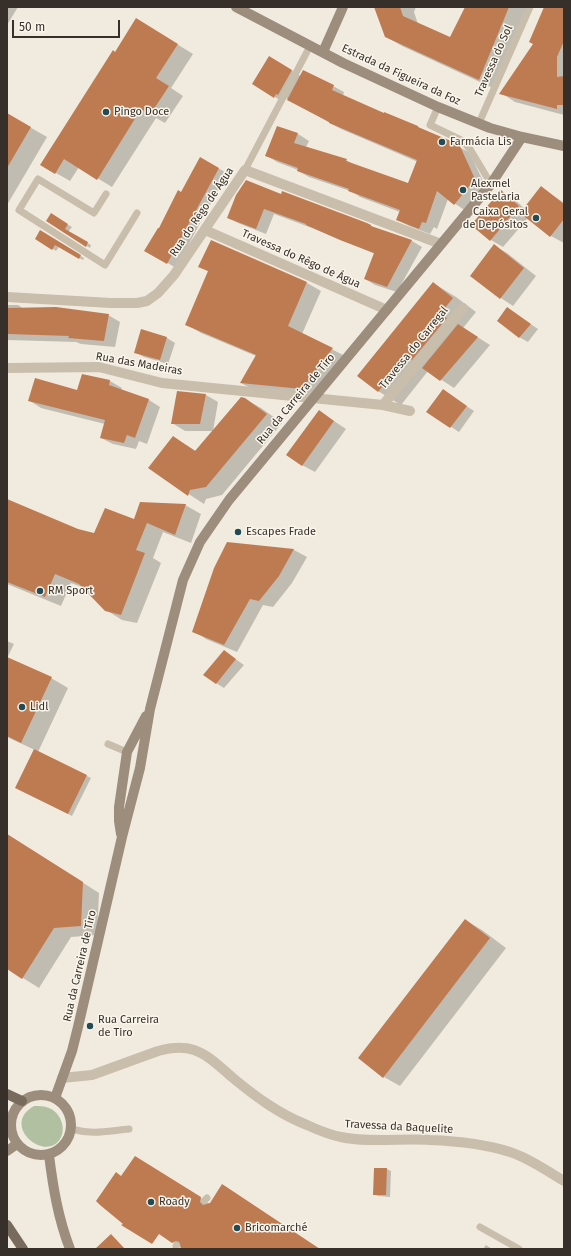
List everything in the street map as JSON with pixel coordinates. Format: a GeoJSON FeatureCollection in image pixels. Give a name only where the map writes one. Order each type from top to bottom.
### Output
{"type":"FeatureCollection","features":[{"type":"Feature","properties":{"kind":"main road","name":"Estrada da Figueira da Foz"},"geometry":{"type":"LineString","coordinates":[[236,7],[310,46],[438,107],[490,128],[564,146]]}},
{"type":"Feature","properties":{"kind":"main road"},"geometry":{"type":"LineString","coordinates":[[323,52],[343,7]]}},
{"type":"Feature","properties":{"kind":"main road","name":"Rua da Carreira de Tiro"},"geometry":{"type":"LineString","coordinates":[[55,1098],[72,1051],[78,1027],[122,837],[140,768],[150,709],[183,580],[200,542],[228,500],[491,184],[522,137]]}},
{"type":"Feature","properties":{"kind":"main road","name":"Rua da Carreira de Tiro"},"geometry":{"type":"LineString","coordinates":[[122,837],[119,821],[119,807],[126,752],[150,709]]}},
{"type":"Feature","properties":{"kind":"main road"},"geometry":{"type":"LineString","coordinates":[[126,752],[134,756],[140,768]]}},
{"type":"Feature","properties":{"kind":"main road"},"geometry":{"type":"LineString","coordinates":[[7,1094],[22,1101]]}},
{"type":"Feature","properties":{"kind":"main road"},"geometry":{"type":"LineString","coordinates":[[35,1095],[48,1095],[55,1098],[70,1114],[71,1129],[69,1137],[64,1145],[49,1155],[35,1155],[22,1149],[13,1137],[10,1122],[12,1114],[22,1101],[35,1095]]}},
{"type":"Feature","properties":{"kind":"main road"},"geometry":{"type":"LineString","coordinates":[[7,1151],[17,1144]]}},
{"type":"Feature","properties":{"kind":"main road"},"geometry":{"type":"LineString","coordinates":[[49,1155],[59,1217],[70,1249]]}},
{"type":"Feature","properties":{"kind":"main road"},"geometry":{"type":"LineString","coordinates":[[7,1225],[23,1249]]}},
{"type":"Feature","properties":{"kind":"street","name":"Rua do Rêgo de Água"},"geometry":{"type":"LineString","coordinates":[[7,297],[111,303],[147,301],[158,293],[174,275],[245,170],[441,244]]}},
{"type":"Feature","properties":{"kind":"street","name":"Travessa do Rêgo de Água"},"geometry":{"type":"LineString","coordinates":[[205,230],[387,310]]}},
{"type":"Feature","properties":{"kind":"street","name":"Travessa do Carregal"},"geometry":{"type":"LineString","coordinates":[[313,398],[383,405],[463,308]]}},
{"type":"Feature","properties":{"kind":"street","name":"Rua das Madeiras"},"geometry":{"type":"LineString","coordinates":[[7,368],[99,367],[162,383],[313,398]]}},
{"type":"Feature","properties":{"kind":"street"},"geometry":{"type":"LineString","coordinates":[[383,405],[410,411]]}},
{"type":"Feature","properties":{"kind":"street","name":"Travessa da Baquelite"},"geometry":{"type":"LineString","coordinates":[[62,1078],[92,1075],[167,1048],[194,1050],[208,1058],[281,1114],[330,1134],[342,1137],[429,1140],[486,1146],[512,1153],[530,1161],[564,1181]]}},
{"type":"Feature","properties":{"kind":"lane","name":"Travessa do Sol"},"geometry":{"type":"LineString","coordinates":[[479,123],[530,7]]}},
{"type":"Feature","properties":{"kind":"lane"},"geometry":{"type":"LineString","coordinates":[[245,170],[310,46]]}},
{"type":"Feature","properties":{"kind":"lane"},"geometry":{"type":"LineString","coordinates":[[438,107],[430,125],[461,140],[470,150],[491,184]]}},
{"type":"Feature","properties":{"kind":"lane"},"geometry":{"type":"LineString","coordinates":[[106,194],[94,213],[38,179],[18,210],[105,265],[137,213]]}},
{"type":"Feature","properties":{"kind":"lane"},"geometry":{"type":"LineString","coordinates":[[108,744],[126,752]]}},
{"type":"Feature","properties":{"kind":"lane"},"geometry":{"type":"LineString","coordinates":[[71,1129],[94,1133],[129,1129]]}},
{"type":"Feature","properties":{"kind":"lane"},"geometry":{"type":"LineString","coordinates":[[480,1228],[519,1249]]}},
{"type":"Feature","properties":{"kind":"green space"},"geometry":{"type":"Polygon","coordinates":[[[34,1106],[45,1107],[53,1110],[61,1121],[63,1130],[62,1135],[53,1145],[45,1147],[36,1144],[29,1139],[23,1131],[22,1123],[25,1114],[34,1106]]]}},
{"type":"Feature","properties":{"kind":"building"},"geometry":{"type":"Polygon","coordinates":[[[374,7],[400,7],[403,16],[450,37],[465,7],[509,7],[479,80],[385,37],[374,7]]]}},
{"type":"Feature","properties":{"kind":"building"},"geometry":{"type":"Polygon","coordinates":[[[544,7],[564,7],[564,41],[557,57],[557,77],[564,76],[564,105],[557,105],[557,109],[499,94],[533,44],[529,42],[544,7]]]}},
{"type":"Feature","properties":{"kind":"building","name":"Pingo Doce"},"geometry":{"type":"Polygon","coordinates":[[[136,18],[178,44],[156,78],[169,86],[150,115],[141,109],[97,180],[64,159],[55,174],[40,165],[113,50],[115,52],[136,18]]]}},
{"type":"Feature","properties":{"kind":"building"},"geometry":{"type":"Polygon","coordinates":[[[269,56],[292,70],[278,95],[276,94],[274,98],[252,84],[269,56]]]}},
{"type":"Feature","properties":{"kind":"building"},"geometry":{"type":"Polygon","coordinates":[[[303,70],[334,85],[332,90],[458,144],[475,179],[454,205],[437,191],[426,223],[422,222],[419,229],[396,220],[400,210],[348,191],[349,189],[297,171],[298,168],[265,156],[277,126],[298,133],[294,143],[347,159],[346,161],[408,183],[417,160],[329,123],[287,100],[303,70]]]}},
{"type":"Feature","properties":{"kind":"building"},"geometry":{"type":"Polygon","coordinates":[[[7,113],[31,127],[7,168],[7,113]]]}},
{"type":"Feature","properties":{"kind":"building"},"geometry":{"type":"Polygon","coordinates":[[[200,157],[219,168],[167,264],[144,251],[159,228],[178,190],[181,192],[200,157]]]}},
{"type":"Feature","properties":{"kind":"building"},"geometry":{"type":"Polygon","coordinates":[[[246,180],[281,194],[282,191],[367,223],[371,226],[412,240],[387,287],[364,279],[374,253],[340,240],[306,224],[264,209],[256,229],[227,218],[236,195],[246,180]]]}},
{"type":"Feature","properties":{"kind":"building"},"geometry":{"type":"Polygon","coordinates":[[[541,186],[564,204],[564,219],[550,237],[520,213],[541,186]]]}},
{"type":"Feature","properties":{"kind":"building"},"geometry":{"type":"Polygon","coordinates":[[[501,190],[519,206],[490,241],[471,225],[501,190]]]}},
{"type":"Feature","properties":{"kind":"building"},"geometry":{"type":"Polygon","coordinates":[[[51,213],[68,224],[65,229],[88,242],[86,247],[46,221],[51,213]]]}},
{"type":"Feature","properties":{"kind":"building"},"geometry":{"type":"Polygon","coordinates":[[[40,230],[81,255],[79,259],[55,245],[52,250],[35,239],[40,230]]]}},
{"type":"Feature","properties":{"kind":"building"},"geometry":{"type":"Polygon","coordinates":[[[211,240],[307,282],[288,326],[333,348],[302,389],[240,383],[256,355],[185,325],[208,271],[198,267],[211,240]]]}},
{"type":"Feature","properties":{"kind":"building"},"geometry":{"type":"Polygon","coordinates":[[[494,244],[524,268],[500,299],[470,276],[494,244]]]}},
{"type":"Feature","properties":{"kind":"building"},"geometry":{"type":"Polygon","coordinates":[[[433,282],[453,298],[440,314],[447,318],[412,360],[407,356],[378,392],[357,376],[433,282]]]}},
{"type":"Feature","properties":{"kind":"building"},"geometry":{"type":"Polygon","coordinates":[[[56,307],[109,314],[104,341],[68,338],[69,336],[7,334],[7,308],[56,307]]]}},
{"type":"Feature","properties":{"kind":"building"},"geometry":{"type":"Polygon","coordinates":[[[507,307],[531,324],[519,338],[497,321],[507,307]]]}},
{"type":"Feature","properties":{"kind":"building"},"geometry":{"type":"Polygon","coordinates":[[[458,324],[478,337],[440,381],[422,368],[458,324]]]}},
{"type":"Feature","properties":{"kind":"building"},"geometry":{"type":"Polygon","coordinates":[[[141,329],[167,337],[160,360],[134,353],[141,329]]]}},
{"type":"Feature","properties":{"kind":"building"},"geometry":{"type":"Polygon","coordinates":[[[82,374],[110,380],[109,385],[149,399],[135,438],[127,435],[124,443],[100,438],[105,420],[28,401],[35,378],[77,390],[82,374]]]}},
{"type":"Feature","properties":{"kind":"building"},"geometry":{"type":"Polygon","coordinates":[[[443,389],[467,406],[450,428],[426,412],[443,389]]]}},
{"type":"Feature","properties":{"kind":"building"},"geometry":{"type":"Polygon","coordinates":[[[177,391],[206,394],[200,424],[171,424],[177,391]]]}},
{"type":"Feature","properties":{"kind":"building"},"geometry":{"type":"Polygon","coordinates":[[[241,397],[245,398],[267,414],[206,487],[190,490],[188,496],[148,468],[173,436],[195,451],[241,397]]]}},
{"type":"Feature","properties":{"kind":"building"},"geometry":{"type":"Polygon","coordinates":[[[319,410],[334,421],[302,466],[286,455],[319,410]]]}},
{"type":"Feature","properties":{"kind":"building"},"geometry":{"type":"Polygon","coordinates":[[[7,499],[78,529],[94,533],[105,508],[134,519],[140,502],[186,504],[175,535],[147,523],[136,550],[145,553],[121,615],[105,611],[79,584],[55,574],[45,597],[7,582],[7,499]]]}},
{"type":"Feature","properties":{"kind":"building"},"geometry":{"type":"Polygon","coordinates":[[[227,542],[294,549],[279,576],[259,601],[250,599],[224,645],[192,632],[214,568],[227,542]]]}},
{"type":"Feature","properties":{"kind":"building"},"geometry":{"type":"Polygon","coordinates":[[[224,650],[236,659],[216,684],[203,675],[224,650]]]}},
{"type":"Feature","properties":{"kind":"building","name":"Lidl"},"geometry":{"type":"Polygon","coordinates":[[[7,657],[52,677],[21,743],[7,736],[7,657]]]}},
{"type":"Feature","properties":{"kind":"building"},"geometry":{"type":"Polygon","coordinates":[[[34,749],[87,775],[68,814],[15,788],[34,749]]]}},
{"type":"Feature","properties":{"kind":"building"},"geometry":{"type":"Polygon","coordinates":[[[7,834],[83,882],[81,926],[54,928],[22,979],[7,969],[7,834]]]}},
{"type":"Feature","properties":{"kind":"building"},"geometry":{"type":"Polygon","coordinates":[[[465,919],[490,938],[383,1078],[358,1058],[465,919]]]}},
{"type":"Feature","properties":{"kind":"building"},"geometry":{"type":"Polygon","coordinates":[[[135,1156],[201,1197],[200,1202],[203,1205],[210,1203],[222,1184],[320,1249],[181,1249],[179,1242],[176,1241],[172,1243],[159,1234],[152,1244],[121,1225],[123,1224],[96,1201],[116,1172],[121,1176],[135,1156]]]}},
{"type":"Feature","properties":{"kind":"building"},"geometry":{"type":"Polygon","coordinates":[[[374,1168],[387,1168],[386,1195],[373,1195],[374,1168]]]}},
{"type":"Feature","properties":{"kind":"building"},"geometry":{"type":"Polygon","coordinates":[[[111,1234],[125,1249],[95,1249],[111,1234]]]}},
{"type":"Feature","properties":{"kind":"place","name":"Pingo Doce"},"geometry":{"type":"Point","coordinates":[106,112]}},
{"type":"Feature","properties":{"kind":"place","name":"Farmácia Lis"},"geometry":{"type":"Point","coordinates":[442,142]}},
{"type":"Feature","properties":{"kind":"place","name":"Alexmel Pastelaria"},"geometry":{"type":"Point","coordinates":[463,190]}},
{"type":"Feature","properties":{"kind":"place","name":"Caixa Geral de Depósitos"},"geometry":{"type":"Point","coordinates":[536,218]}},
{"type":"Feature","properties":{"kind":"place","name":"Escapes Frade"},"geometry":{"type":"Point","coordinates":[238,532]}},
{"type":"Feature","properties":{"kind":"place","name":"RM Sport"},"geometry":{"type":"Point","coordinates":[40,591]}},
{"type":"Feature","properties":{"kind":"place","name":"Lidl"},"geometry":{"type":"Point","coordinates":[22,707]}},
{"type":"Feature","properties":{"kind":"place","name":"Rua Carreira de Tiro"},"geometry":{"type":"Point","coordinates":[90,1026]}},
{"type":"Feature","properties":{"kind":"place","name":"Roady"},"geometry":{"type":"Point","coordinates":[151,1202]}},
{"type":"Feature","properties":{"kind":"place","name":"Bricomarché"},"geometry":{"type":"Point","coordinates":[237,1228]}}]}
